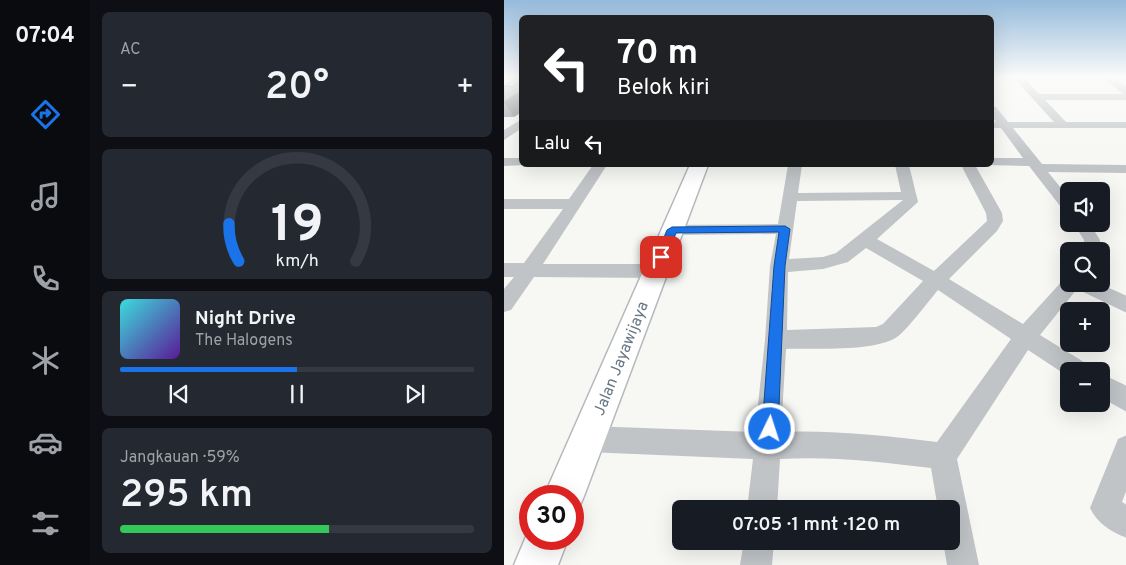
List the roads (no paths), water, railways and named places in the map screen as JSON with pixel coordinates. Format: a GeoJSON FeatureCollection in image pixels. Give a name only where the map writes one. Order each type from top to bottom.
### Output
{"type":"FeatureCollection","features":[{"type":"Feature","properties":{"kind":"main road","name":"Jalan Jayawijaya"},"geometry":{"type":"LineString","coordinates":[[568,485],[698,167]]}},
{"type":"Feature","properties":{"kind":"main road"},"geometry":{"type":"LineString","coordinates":[[536,565],[542,550]]}},
{"type":"Feature","properties":{"kind":"street"},"geometry":{"type":"LineString","coordinates":[[1042,103],[1063,125]]}},
{"type":"Feature","properties":{"kind":"street"},"geometry":{"type":"LineString","coordinates":[[504,136],[519,125]]}},
{"type":"Feature","properties":{"kind":"street"},"geometry":{"type":"LineString","coordinates":[[998,125],[1126,125]]}},
{"type":"Feature","properties":{"kind":"street"},"geometry":{"type":"LineString","coordinates":[[998,125],[1036,165],[1060,196]]}},
{"type":"Feature","properties":{"kind":"street"},"geometry":{"type":"LineString","coordinates":[[504,162],[519,162]]}},
{"type":"Feature","properties":{"kind":"street"},"geometry":{"type":"LineString","coordinates":[[994,162],[1125,170]]}},
{"type":"Feature","properties":{"kind":"street"},"geometry":{"type":"LineString","coordinates":[[504,304],[599,167]]}},
{"type":"Feature","properties":{"kind":"street"},"geometry":{"type":"LineString","coordinates":[[763,500],[776,340],[779,266],[796,167]]}},
{"type":"Feature","properties":{"kind":"street"},"geometry":{"type":"LineString","coordinates":[[779,266],[823,264],[842,258],[907,206],[911,202],[903,167]]}},
{"type":"Feature","properties":{"kind":"street"},"geometry":{"type":"LineString","coordinates":[[776,340],[878,336],[890,330],[936,280],[992,227],[994,213],[969,167]]}},
{"type":"Feature","properties":{"kind":"street"},"geometry":{"type":"LineString","coordinates":[[791,197],[910,196]]}},
{"type":"Feature","properties":{"kind":"street"},"geometry":{"type":"LineString","coordinates":[[504,204],[573,204]]}},
{"type":"Feature","properties":{"kind":"street"},"geometry":{"type":"LineString","coordinates":[[672,230],[785,229]]}},
{"type":"Feature","properties":{"kind":"street"},"geometry":{"type":"LineString","coordinates":[[864,239],[936,280],[1065,362]]}},
{"type":"Feature","properties":{"kind":"street"},"geometry":{"type":"LineString","coordinates":[[504,270],[656,271]]}},
{"type":"Feature","properties":{"kind":"street"},"geometry":{"type":"LineString","coordinates":[[963,565],[943,456],[1025,337],[1064,292]]}},
{"type":"Feature","properties":{"kind":"street"},"geometry":{"type":"LineString","coordinates":[[1099,292],[1126,305]]}},
{"type":"Feature","properties":{"kind":"street"},"geometry":{"type":"LineString","coordinates":[[1110,390],[1126,400]]}},
{"type":"Feature","properties":{"kind":"street"},"geometry":{"type":"LineString","coordinates":[[587,439],[768,446],[812,444],[867,447],[943,456]]}},
{"type":"Feature","properties":{"kind":"street"},"geometry":{"type":"LineString","coordinates":[[1116,516],[1126,448]]}},
{"type":"Feature","properties":{"kind":"street"},"geometry":{"type":"LineString","coordinates":[[756,565],[758,550]]}}]}
